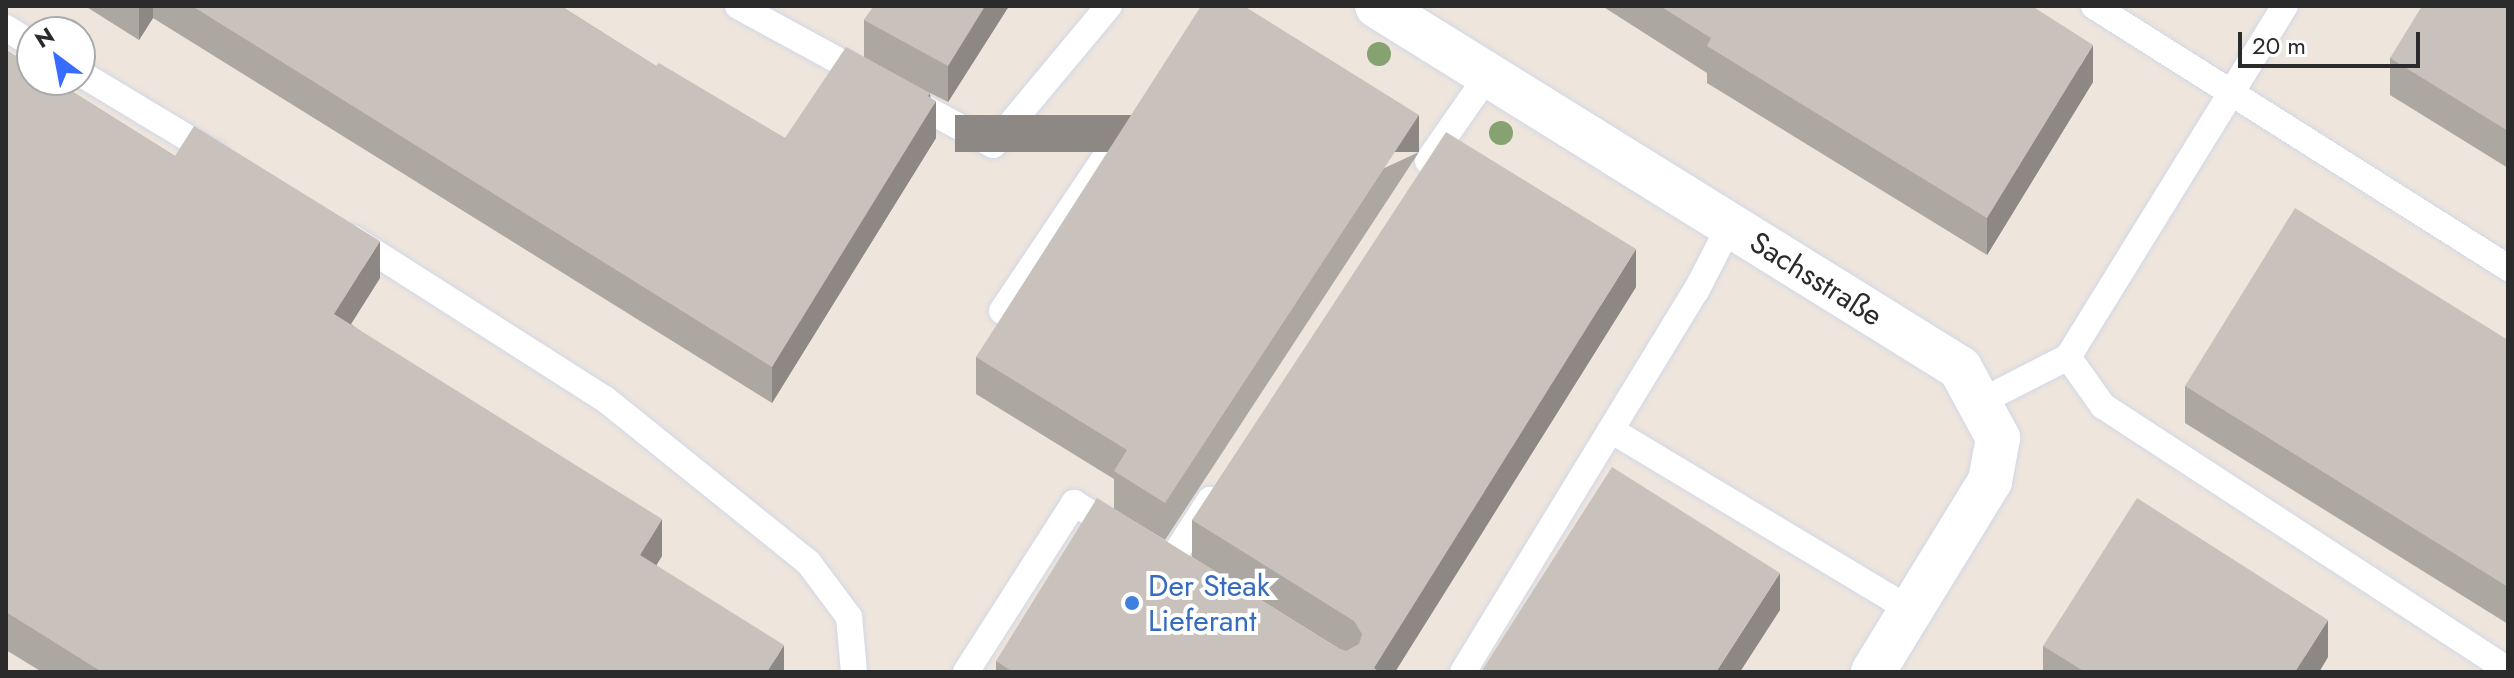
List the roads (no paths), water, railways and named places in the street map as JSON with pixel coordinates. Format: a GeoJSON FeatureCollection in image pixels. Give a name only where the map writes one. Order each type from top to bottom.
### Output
{"type":"FeatureCollection","features":[{"type":"Feature","properties":{"kind":"street","name":"Sachsstraße"},"geometry":{"type":"LineString","coordinates":[[1377,6],[1960,368],[1982,401],[1998,438],[1990,481],[1911,610],[1883,669]]}},
{"type":"Feature","properties":{"kind":"lane"},"geometry":{"type":"LineString","coordinates":[[738,6],[993,145],[1109,6]]}},
{"type":"Feature","properties":{"kind":"lane"},"geometry":{"type":"LineString","coordinates":[[2094,6],[2508,268]]}},
{"type":"Feature","properties":{"kind":"lane"},"geometry":{"type":"LineString","coordinates":[[1982,401],[2068,357],[2285,6]]}},
{"type":"Feature","properties":{"kind":"lane"},"geometry":{"type":"LineString","coordinates":[[1411,188],[1488,75]]}},
{"type":"Feature","properties":{"kind":"lane"},"geometry":{"type":"LineString","coordinates":[[96,83],[243,172]]}},
{"type":"Feature","properties":{"kind":"lane"},"geometry":{"type":"LineString","coordinates":[[1002,311],[1117,139]]}},
{"type":"Feature","properties":{"kind":"lane"},"geometry":{"type":"LineString","coordinates":[[325,222],[605,399],[808,562],[849,617],[854,672]]}},
{"type":"Feature","properties":{"kind":"lane"},"geometry":{"type":"LineString","coordinates":[[1463,672],[1611,430],[1730,225]]}},
{"type":"Feature","properties":{"kind":"lane"},"geometry":{"type":"LineString","coordinates":[[2068,357],[2103,406],[2508,670]]}},
{"type":"Feature","properties":{"kind":"lane"},"geometry":{"type":"LineString","coordinates":[[1611,430],[1911,610]]}},
{"type":"Feature","properties":{"kind":"lane"},"geometry":{"type":"LineString","coordinates":[[1170,562],[1222,482]]}},
{"type":"Feature","properties":{"kind":"lane"},"geometry":{"type":"LineString","coordinates":[[966,672],[1074,503],[1211,587]]}},
{"type":"Feature","properties":{"kind":"place","name":"Der Steak Lieferant"},"geometry":{"type":"Point","coordinates":[1132,603]}}]}
